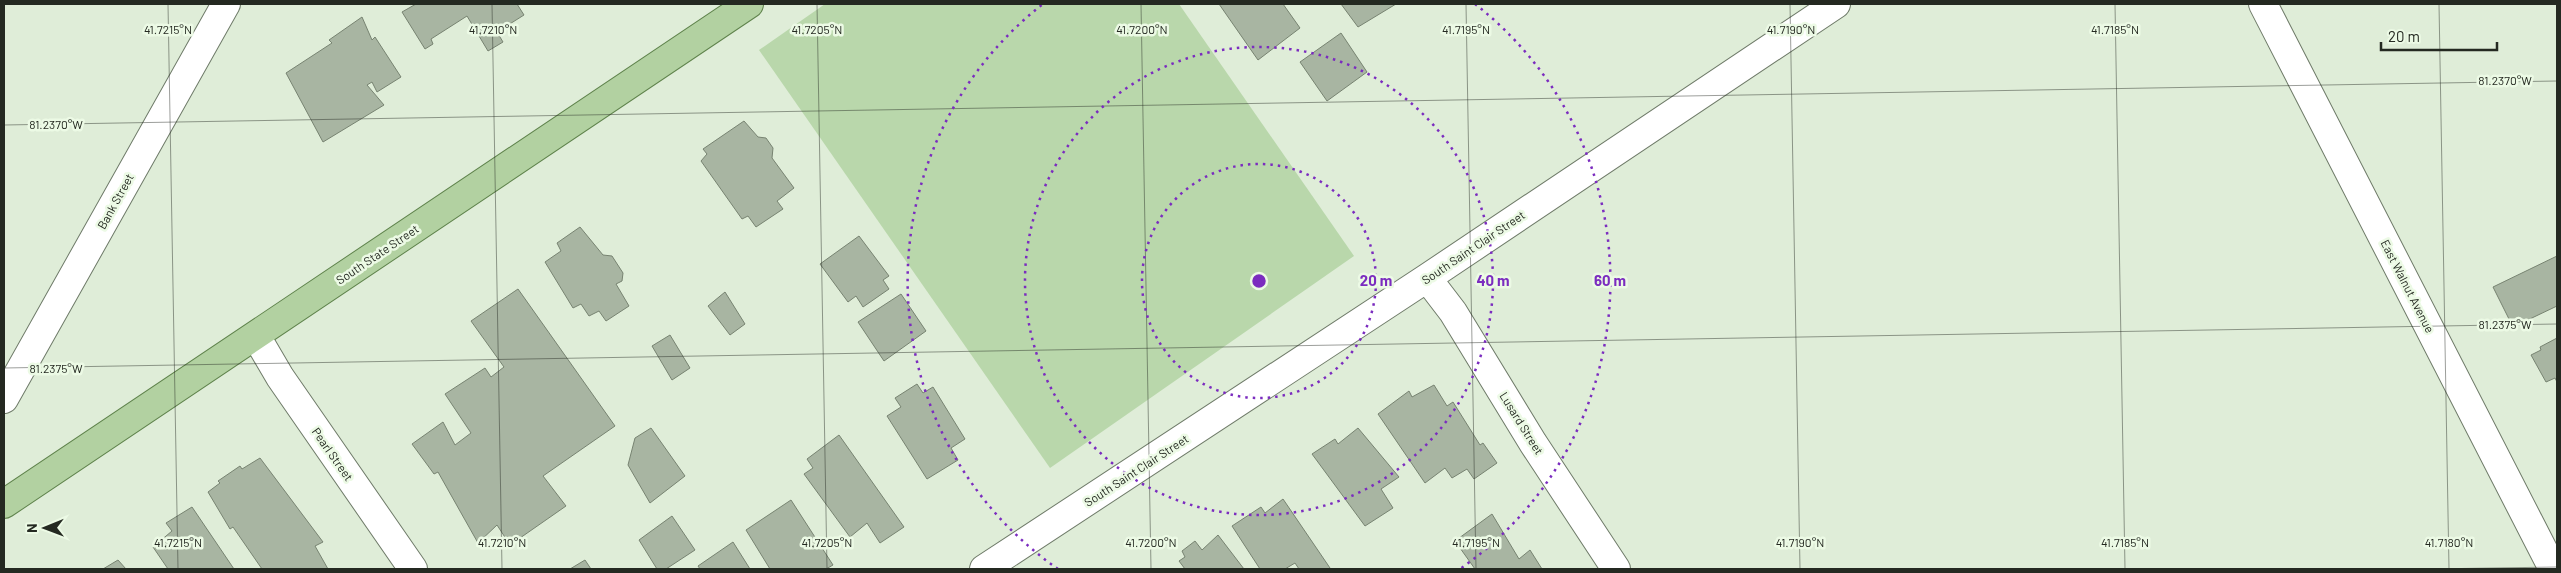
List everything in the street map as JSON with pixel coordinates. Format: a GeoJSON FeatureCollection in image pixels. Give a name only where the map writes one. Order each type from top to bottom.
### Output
{"type":"FeatureCollection","features":[{"type":"Feature","properties":{"kind":"main road","name":"South State Street"},"geometry":{"type":"LineString","coordinates":[[4,504],[749,4]]}},
{"type":"Feature","properties":{"kind":"street","name":"Bank Street"},"geometry":{"type":"LineString","coordinates":[[4,399],[226,4]]}},
{"type":"Feature","properties":{"kind":"street","name":"South Saint Clair Street"},"geometry":{"type":"LineString","coordinates":[[984,569],[1427,278],[1836,4]]}},
{"type":"Feature","properties":{"kind":"street","name":"East Walnut Avenue"},"geometry":{"type":"LineString","coordinates":[[2263,4],[2553,569]]}},
{"type":"Feature","properties":{"kind":"street","name":"Lusard Street"},"geometry":{"type":"LineString","coordinates":[[1427,278],[1453,312],[1533,443],[1616,569]]}},
{"type":"Feature","properties":{"kind":"street","name":"Pearl Street"},"geometry":{"type":"LineString","coordinates":[[256,336],[280,377],[413,569]]}},
{"type":"Feature","properties":{"kind":"green space"},"geometry":{"type":"Polygon","coordinates":[[[825,4],[1179,4],[1354,256],[1050,468],[759,50],[825,4]]]}},
{"type":"Feature","properties":{"kind":"building"},"geometry":{"type":"Polygon","coordinates":[[[416,4],[517,4],[524,15],[497,32],[503,42],[488,51],[467,16],[431,39],[433,44],[425,49],[402,12],[416,4]]]}},
{"type":"Feature","properties":{"kind":"building"},"geometry":{"type":"Polygon","coordinates":[[[1219,4],[1283,4],[1300,28],[1258,60],[1219,4]]]}},
{"type":"Feature","properties":{"kind":"building"},"geometry":{"type":"Polygon","coordinates":[[[1341,4],[1396,4],[1358,27],[1341,4]]]}},
{"type":"Feature","properties":{"kind":"building"},"geometry":{"type":"Polygon","coordinates":[[[362,17],[372,40],[375,37],[401,77],[377,92],[372,82],[367,85],[384,105],[323,142],[286,73],[332,43],[329,40],[362,17]]]}},
{"type":"Feature","properties":{"kind":"building"},"geometry":{"type":"Polygon","coordinates":[[[1341,33],[1367,72],[1327,101],[1300,62],[1341,33]]]}},
{"type":"Feature","properties":{"kind":"building"},"geometry":{"type":"Polygon","coordinates":[[[744,121],[758,137],[766,138],[773,148],[772,158],[794,188],[777,201],[783,209],[756,227],[748,216],[742,219],[701,161],[707,154],[703,149],[744,121]]]}},
{"type":"Feature","properties":{"kind":"building"},"geometry":{"type":"Polygon","coordinates":[[[580,227],[603,255],[612,256],[623,273],[622,281],[616,284],[629,306],[606,321],[599,311],[589,316],[581,304],[573,308],[545,262],[561,251],[557,243],[580,227]]]}},
{"type":"Feature","properties":{"kind":"building"},"geometry":{"type":"Polygon","coordinates":[[[859,236],[889,276],[883,280],[889,289],[863,307],[856,296],[848,302],[820,264],[859,236]]]}},
{"type":"Feature","properties":{"kind":"building"},"geometry":{"type":"Polygon","coordinates":[[[2557,256],[2557,306],[2513,327],[2493,287],[2557,256]]]}},
{"type":"Feature","properties":{"kind":"building"},"geometry":{"type":"Polygon","coordinates":[[[518,289],[615,426],[543,476],[566,506],[510,545],[497,525],[478,543],[438,472],[434,474],[412,444],[443,422],[455,445],[471,433],[445,394],[485,368],[491,377],[504,367],[471,321],[518,289]]]}},
{"type":"Feature","properties":{"kind":"building"},"geometry":{"type":"Polygon","coordinates":[[[725,292],[745,324],[730,335],[708,306],[725,292]]]}},
{"type":"Feature","properties":{"kind":"building"},"geometry":{"type":"Polygon","coordinates":[[[901,294],[926,331],[884,361],[858,322],[901,294]]]}},
{"type":"Feature","properties":{"kind":"building"},"geometry":{"type":"Polygon","coordinates":[[[670,335],[690,368],[672,380],[652,346],[670,335]]]}},
{"type":"Feature","properties":{"kind":"building"},"geometry":{"type":"Polygon","coordinates":[[[2557,338],[2557,382],[2555,378],[2546,382],[2531,355],[2541,350],[2540,347],[2557,338]]]}},
{"type":"Feature","properties":{"kind":"building"},"geometry":{"type":"Polygon","coordinates":[[[917,384],[923,393],[933,387],[965,439],[951,448],[958,460],[927,479],[887,416],[901,407],[895,398],[917,384]]]}},
{"type":"Feature","properties":{"kind":"building"},"geometry":{"type":"Polygon","coordinates":[[[1434,385],[1447,406],[1453,402],[1480,445],[1483,443],[1497,463],[1474,479],[1467,469],[1452,478],[1445,468],[1425,483],[1378,414],[1409,391],[1412,397],[1434,385]]]}},
{"type":"Feature","properties":{"kind":"building"},"geometry":{"type":"Polygon","coordinates":[[[651,428],[685,476],[650,503],[628,465],[635,438],[651,428]]]}},
{"type":"Feature","properties":{"kind":"building"},"geometry":{"type":"Polygon","coordinates":[[[1358,428],[1399,477],[1381,489],[1393,508],[1365,526],[1312,454],[1335,439],[1338,444],[1358,428]]]}},
{"type":"Feature","properties":{"kind":"building"},"geometry":{"type":"Polygon","coordinates":[[[839,435],[904,527],[880,543],[867,523],[850,537],[804,474],[813,468],[807,459],[839,435]]]}},
{"type":"Feature","properties":{"kind":"building"},"geometry":{"type":"Polygon","coordinates":[[[260,458],[323,542],[315,546],[328,569],[262,569],[233,527],[230,529],[208,492],[220,483],[218,481],[240,466],[242,469],[260,458]]]}},
{"type":"Feature","properties":{"kind":"building"},"geometry":{"type":"Polygon","coordinates":[[[1283,499],[1330,568],[1299,569],[1295,563],[1285,569],[1260,569],[1232,526],[1261,507],[1265,513],[1283,499]]]}},
{"type":"Feature","properties":{"kind":"building"},"geometry":{"type":"Polygon","coordinates":[[[791,500],[833,565],[826,569],[770,569],[746,530],[791,500]]]}},
{"type":"Feature","properties":{"kind":"building"},"geometry":{"type":"Polygon","coordinates":[[[192,507],[234,569],[168,569],[153,547],[172,531],[166,523],[192,507]]]}},
{"type":"Feature","properties":{"kind":"building"},"geometry":{"type":"Polygon","coordinates":[[[1492,514],[1519,559],[1530,550],[1542,569],[1475,569],[1455,541],[1492,514]]]}},
{"type":"Feature","properties":{"kind":"building"},"geometry":{"type":"Polygon","coordinates":[[[672,516],[695,550],[666,569],[657,569],[639,540],[672,516]]]}},
{"type":"Feature","properties":{"kind":"building"},"geometry":{"type":"Polygon","coordinates":[[[1218,535],[1244,569],[1185,569],[1179,561],[1185,557],[1182,551],[1195,541],[1202,550],[1218,535]]]}},
{"type":"Feature","properties":{"kind":"building"},"geometry":{"type":"Polygon","coordinates":[[[733,542],[750,569],[700,569],[698,566],[733,542]]]}},
{"type":"Feature","properties":{"kind":"building"},"geometry":{"type":"Polygon","coordinates":[[[118,560],[126,569],[103,569],[118,560]]]}},
{"type":"Feature","properties":{"kind":"building"},"geometry":{"type":"Polygon","coordinates":[[[585,560],[591,569],[570,569],[585,560]]]}}]}
